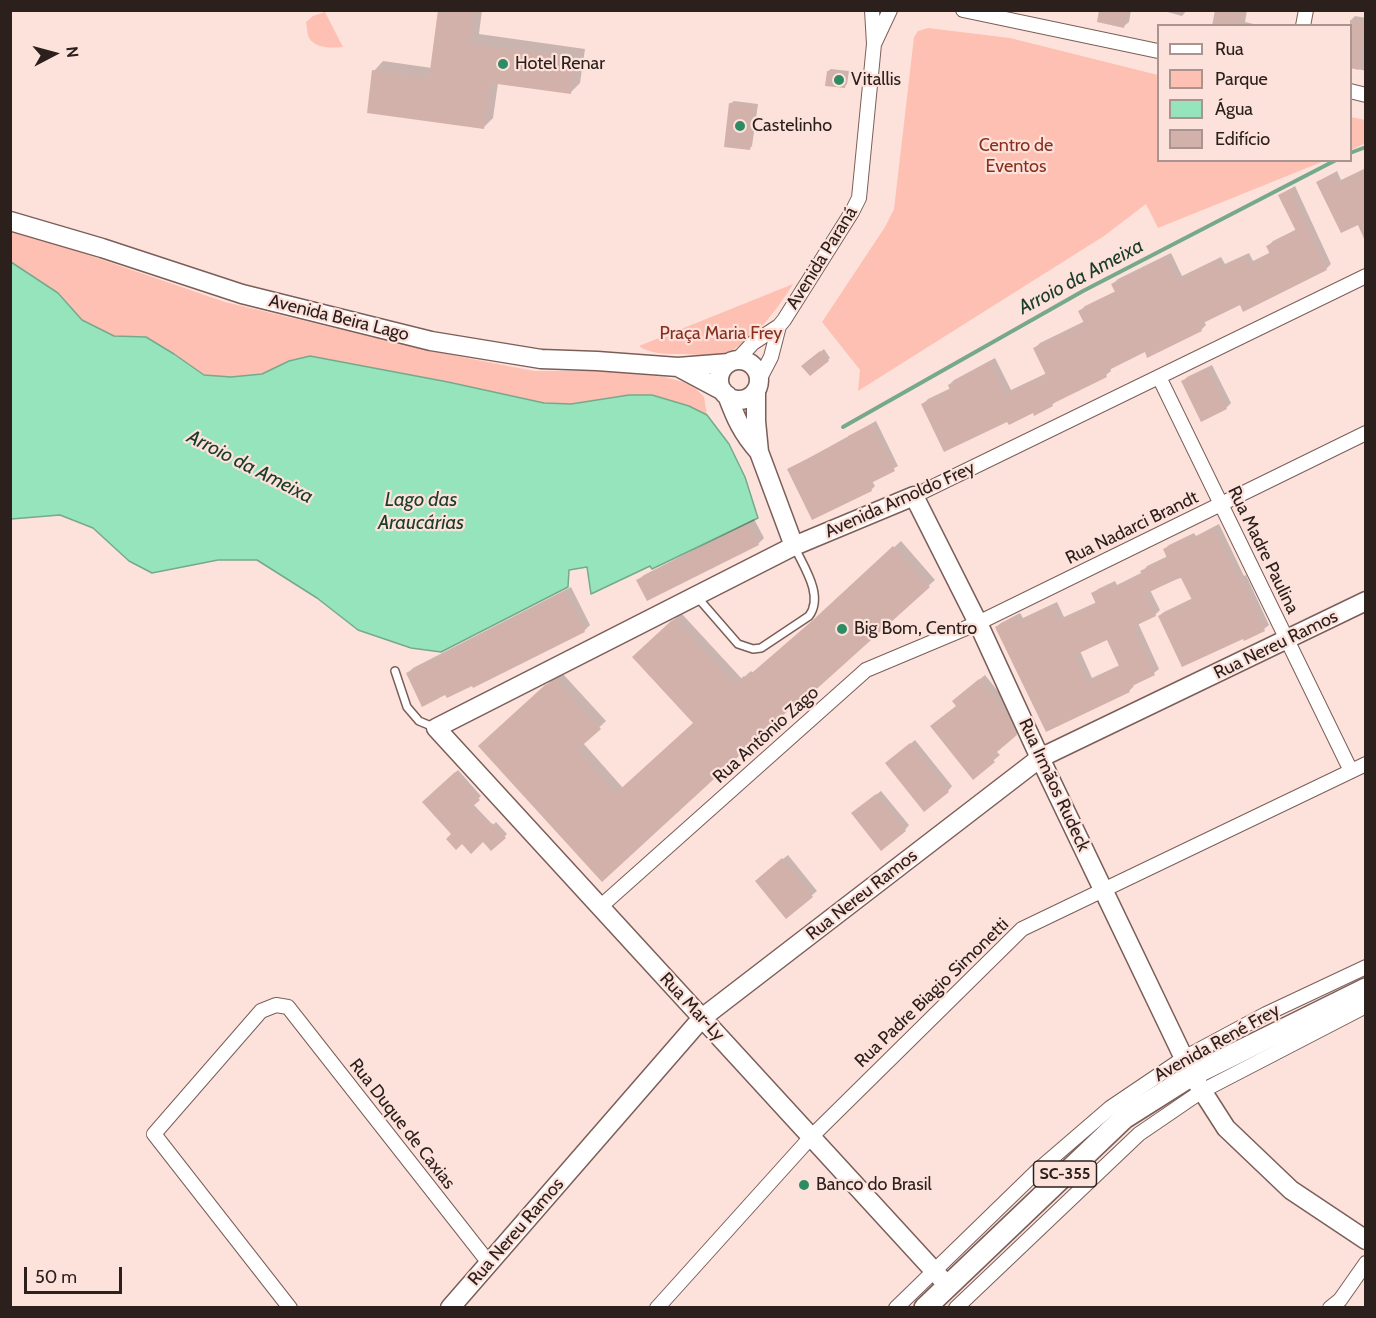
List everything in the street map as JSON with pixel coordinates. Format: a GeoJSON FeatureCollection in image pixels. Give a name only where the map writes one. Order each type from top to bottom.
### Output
{"type":"FeatureCollection","features":[{"type":"Feature","properties":{"kind":"main road","name":"Avenida René Frey"},"geometry":{"type":"LineString","coordinates":[[925,1308],[941,1278],[1124,1118],[1193,1074],[1365,989]]}},
{"type":"Feature","properties":{"kind":"street","name":"Avenida Paraná"},"geometry":{"type":"LineString","coordinates":[[794,546],[759,452],[756,421],[758,385],[771,357],[779,326],[859,198],[874,44],[872,10]]}},
{"type":"Feature","properties":{"kind":"street","name":"Avenida Paraná"},"geometry":{"type":"LineString","coordinates":[[874,44],[890,10]]}},
{"type":"Feature","properties":{"kind":"street"},"geometry":{"type":"LineString","coordinates":[[963,10],[1014,16],[1157,51]]}},
{"type":"Feature","properties":{"kind":"street","name":"Avenida Beira Lago"},"geometry":{"type":"LineString","coordinates":[[10,221],[102,248],[242,294],[431,341],[541,359],[678,367],[733,361]]}},
{"type":"Feature","properties":{"kind":"street","name":"Avenida Arnoldo Frey"},"geometry":{"type":"LineString","coordinates":[[436,728],[794,546],[914,496],[1365,276]]}},
{"type":"Feature","properties":{"kind":"street","name":"Avenida Paraná"},"geometry":{"type":"LineString","coordinates":[[733,361],[753,343],[779,326]]}},
{"type":"Feature","properties":{"kind":"street"},"geometry":{"type":"LineString","coordinates":[[745,360],[753,365],[758,385],[743,399],[737,400],[725,393],[720,375],[733,361],[745,360]]}},
{"type":"Feature","properties":{"kind":"street","name":"Avenida Beira Lago"},"geometry":{"type":"LineString","coordinates":[[678,367],[725,393]]}},
{"type":"Feature","properties":{"kind":"street","name":"Rua Madre Paulina"},"geometry":{"type":"LineString","coordinates":[[1159,377],[1351,771]]}},
{"type":"Feature","properties":{"kind":"street","name":"Avenida Paraná"},"geometry":{"type":"LineString","coordinates":[[725,393],[737,424],[759,452]]}},
{"type":"Feature","properties":{"kind":"street","name":"Rua Nadarci Brandt"},"geometry":{"type":"LineString","coordinates":[[978,623],[1365,434]]}},
{"type":"Feature","properties":{"kind":"street","name":"Rua Irmãos Rudeck"},"geometry":{"type":"LineString","coordinates":[[914,496],[978,623],[1040,758],[1193,1074],[1226,1128],[1291,1190],[1365,1240]]}},
{"type":"Feature","properties":{"kind":"street","name":"Rua Nereu Ramos"},"geometry":{"type":"LineString","coordinates":[[450,1308],[702,1018],[1040,758],[1365,602]]}},
{"type":"Feature","properties":{"kind":"street","name":"Rua Antônio Zago"},"geometry":{"type":"LineString","coordinates":[[600,908],[866,670],[978,623]]}},
{"type":"Feature","properties":{"kind":"street","name":"Rua Mar-Ly"},"geometry":{"type":"LineString","coordinates":[[436,728],[941,1278]]}},
{"type":"Feature","properties":{"kind":"street","name":"Rua Padre Biagio Simonetti"},"geometry":{"type":"LineString","coordinates":[[657,1308],[811,1137],[1022,929],[1365,764]]}},
{"type":"Feature","properties":{"kind":"street","name":"Avenida René Frey"},"geometry":{"type":"LineString","coordinates":[[956,1308],[1139,1134],[1193,1074],[1266,1014],[1365,967]]}},
{"type":"Feature","properties":{"kind":"street","name":"Rua Duque de Caxias"},"geometry":{"type":"LineString","coordinates":[[290,1308],[154,1134],[261,1011],[276,1005],[288,1007],[489,1263]]}},
{"type":"Feature","properties":{"kind":"street","name":"Avenida René Frey"},"geometry":{"type":"LineString","coordinates":[[1193,1074],[1365,1006]]}},
{"type":"Feature","properties":{"kind":"street"},"geometry":{"type":"LineString","coordinates":[[1330,1308],[1340,1300],[1365,1263]]}},
{"type":"Feature","properties":{"kind":"street","name":"Avenida René Frey"},"geometry":{"type":"LineString","coordinates":[[896,1308],[941,1278]]}},
{"type":"Feature","properties":{"kind":"lane"},"geometry":{"type":"LineString","coordinates":[[696,596],[738,644],[753,649],[761,648],[813,611],[815,595],[794,546]]}},
{"type":"Feature","properties":{"kind":"lane"},"geometry":{"type":"LineString","coordinates":[[395,671],[407,707],[419,721],[436,728]]}},
{"type":"Feature","properties":{"kind":"green space"},"geometry":{"type":"Polygon","coordinates":[[[325,12],[343,47],[320,46],[309,38],[306,22],[313,16],[325,12]]]}},
{"type":"Feature","properties":{"kind":"green space","name":"Centro de Eventos"},"geometry":{"type":"Polygon","coordinates":[[[928,28],[1010,38],[1157,75],[1157,162],[1322,162],[1158,228],[1146,204],[1104,236],[858,391],[860,370],[822,322],[885,227],[894,209],[914,37],[918,31],[928,28]]]}},
{"type":"Feature","properties":{"kind":"green space"},"geometry":{"type":"Polygon","coordinates":[[[1352,117],[1365,120],[1366,143],[1352,150],[1352,117]]]}},
{"type":"Feature","properties":{"kind":"green space"},"geometry":{"type":"Polygon","coordinates":[[[10,228],[225,302],[431,351],[534,371],[598,371],[665,377],[683,382],[696,389],[704,397],[707,415],[689,406],[652,395],[629,395],[571,404],[544,403],[310,356],[289,361],[263,374],[231,377],[204,375],[146,337],[114,336],[82,320],[58,292],[11,262],[10,228]]]}},
{"type":"Feature","properties":{"kind":"green space","name":"Praça Maria Frey"},"geometry":{"type":"Polygon","coordinates":[[[793,284],[780,304],[753,336],[732,350],[712,355],[667,354],[649,351],[639,346],[793,284]]]}},
{"type":"Feature","properties":{"kind":"water","name":"Lago das Araucárias"},"geometry":{"type":"Polygon","coordinates":[[[11,262],[58,293],[82,320],[114,336],[146,337],[204,375],[231,377],[262,374],[289,361],[310,356],[544,403],[571,404],[629,395],[652,395],[689,406],[707,415],[729,444],[745,477],[758,518],[652,569],[650,566],[591,594],[587,567],[569,570],[568,587],[441,652],[411,648],[358,630],[317,598],[257,560],[218,560],[152,573],[129,561],[93,528],[60,515],[11,519],[11,262]]]}},
{"type":"Feature","properties":{"kind":"building","name":"Hotel Renar"},"geometry":{"type":"Polygon","coordinates":[[[438,10],[474,10],[470,44],[576,58],[571,94],[490,83],[484,129],[367,113],[372,70],[429,78],[438,10]]]}},
{"type":"Feature","properties":{"kind":"building"},"geometry":{"type":"Polygon","coordinates":[[[1099,10],[1128,10],[1124,28],[1097,22],[1099,10]]]}},
{"type":"Feature","properties":{"kind":"building"},"geometry":{"type":"Polygon","coordinates":[[[1215,10],[1245,10],[1242,24],[1212,24],[1215,10]]]}},
{"type":"Feature","properties":{"kind":"building"},"geometry":{"type":"Polygon","coordinates":[[[1350,20],[1365,23],[1359,70],[1352,68],[1352,24],[1350,20]]]}},
{"type":"Feature","properties":{"kind":"building"},"geometry":{"type":"Polygon","coordinates":[[[827,71],[847,73],[845,88],[825,86],[827,71]]]}},
{"type":"Feature","properties":{"kind":"building","name":"Castelinho"},"geometry":{"type":"Polygon","coordinates":[[[729,103],[756,106],[750,150],[724,147],[729,103]]]}},
{"type":"Feature","properties":{"kind":"building"},"geometry":{"type":"Polygon","coordinates":[[[1365,169],[1365,241],[1358,225],[1341,233],[1316,182],[1332,174],[1337,183],[1365,169]]]}},
{"type":"Feature","properties":{"kind":"building"},"geometry":{"type":"Polygon","coordinates":[[[1290,189],[1327,270],[1243,312],[1240,305],[1199,325],[1202,331],[1147,358],[1145,352],[1105,372],[1107,377],[1052,404],[1053,406],[1034,416],[1033,413],[1009,425],[1007,422],[944,452],[921,404],[950,390],[948,385],[990,361],[1006,394],[1046,375],[1033,348],[1084,323],[1078,311],[1115,292],[1111,284],[1166,257],[1177,280],[1216,260],[1220,268],[1244,256],[1248,265],[1270,254],[1266,246],[1296,231],[1278,195],[1290,189]]]}},
{"type":"Feature","properties":{"kind":"building"},"geometry":{"type":"Polygon","coordinates":[[[820,351],[829,361],[810,376],[801,366],[820,351]]]}},
{"type":"Feature","properties":{"kind":"building"},"geometry":{"type":"Polygon","coordinates":[[[1208,368],[1227,409],[1201,422],[1181,381],[1208,368]]]}},
{"type":"Feature","properties":{"kind":"building"},"geometry":{"type":"Polygon","coordinates":[[[872,424],[895,471],[869,484],[872,491],[812,520],[787,469],[872,424]]]}},
{"type":"Feature","properties":{"kind":"building"},"geometry":{"type":"Polygon","coordinates":[[[748,524],[759,545],[647,601],[636,580],[748,524]]]}},
{"type":"Feature","properties":{"kind":"building"},"geometry":{"type":"Polygon","coordinates":[[[1214,528],[1239,579],[1242,578],[1265,631],[1182,667],[1158,616],[1192,600],[1181,578],[1177,579],[1145,594],[1156,616],[1133,627],[1155,675],[1128,688],[1130,692],[1046,732],[995,627],[1015,617],[1018,622],[1052,605],[1059,621],[1096,604],[1091,593],[1110,584],[1112,589],[1142,574],[1140,571],[1167,558],[1163,549],[1189,536],[1191,539],[1214,528]],[[1107,640],[1075,655],[1087,682],[1119,666],[1107,640]]]}},
{"type":"Feature","properties":{"kind":"building"},"geometry":{"type":"Polygon","coordinates":[[[893,546],[930,587],[791,712],[789,710],[602,882],[478,746],[545,685],[556,680],[601,729],[577,750],[616,793],[693,723],[632,657],[671,621],[675,619],[735,684],[744,676],[746,678],[813,620],[893,546]]]}},
{"type":"Feature","properties":{"kind":"building"},"geometry":{"type":"Polygon","coordinates":[[[565,592],[585,632],[473,688],[472,686],[447,698],[445,695],[422,707],[406,673],[565,592]]]}},
{"type":"Feature","properties":{"kind":"building"},"geometry":{"type":"Polygon","coordinates":[[[979,679],[1008,716],[1017,735],[991,757],[995,762],[973,780],[930,726],[956,706],[952,701],[979,679]]]}},
{"type":"Feature","properties":{"kind":"building"},"geometry":{"type":"Polygon","coordinates":[[[910,743],[949,792],[924,812],[885,763],[910,743]]]}},
{"type":"Feature","properties":{"kind":"building"},"geometry":{"type":"Polygon","coordinates":[[[455,772],[480,800],[472,807],[490,826],[492,823],[506,838],[491,851],[483,842],[471,854],[462,844],[456,850],[446,839],[451,834],[422,802],[455,772]]]}},
{"type":"Feature","properties":{"kind":"building"},"geometry":{"type":"Polygon","coordinates":[[[876,794],[906,831],[881,851],[851,813],[876,794]]]}},
{"type":"Feature","properties":{"kind":"building"},"geometry":{"type":"Polygon","coordinates":[[[782,858],[813,897],[786,919],[755,881],[782,858]]]}},
{"type":"Feature","properties":{"kind":"waterway","name":"Arroio da Ameixa"},"geometry":{"type":"LineString","coordinates":[[1352,152],[1366,147]]}},
{"type":"Feature","properties":{"kind":"waterway","name":"Arroio da Ameixa"},"geometry":{"type":"LineString","coordinates":[[843,427],[1083,291],[1332,162]]}},
{"type":"Feature","properties":{"kind":"place","name":"Hotel Renar"},"geometry":{"type":"Point","coordinates":[503,64]}},
{"type":"Feature","properties":{"kind":"place","name":"Vitallis"},"geometry":{"type":"Point","coordinates":[839,80]}},
{"type":"Feature","properties":{"kind":"place","name":"Castelinho"},"geometry":{"type":"Point","coordinates":[740,126]}},
{"type":"Feature","properties":{"kind":"place","name":"Big Bom, Centro"},"geometry":{"type":"Point","coordinates":[842,629]}},
{"type":"Feature","properties":{"kind":"place","name":"Banco do Brasil"},"geometry":{"type":"Point","coordinates":[804,1185]}}]}
